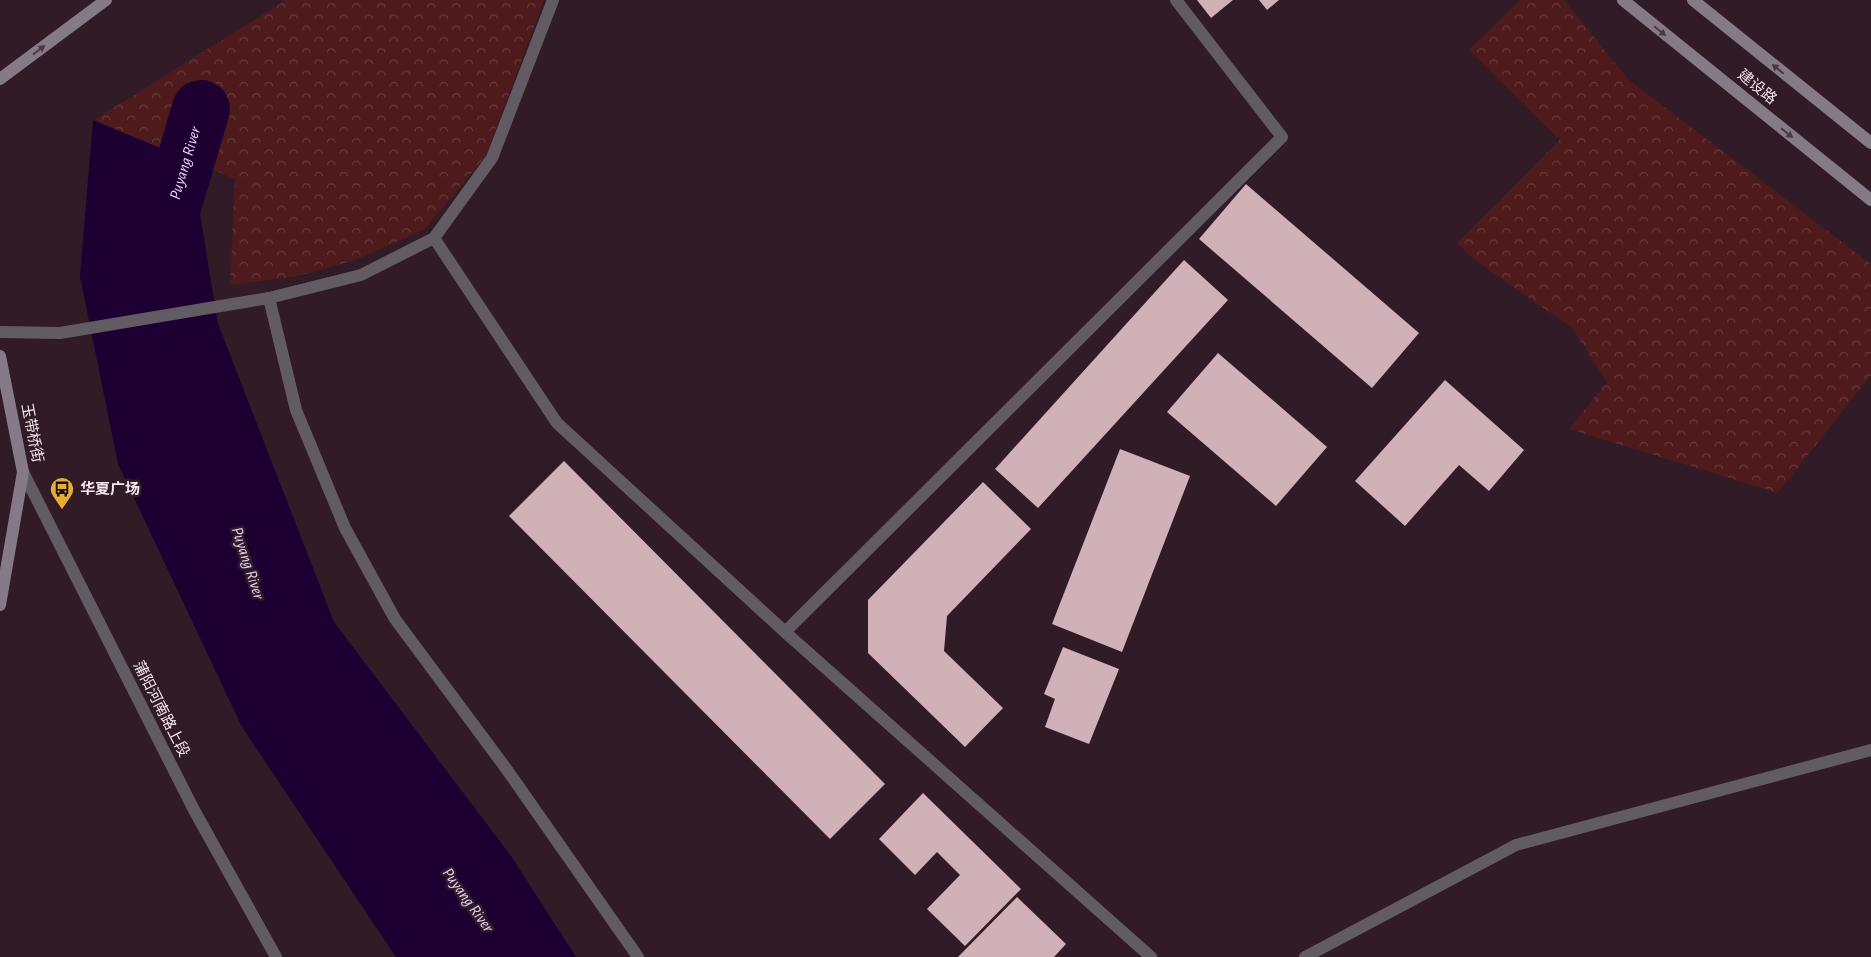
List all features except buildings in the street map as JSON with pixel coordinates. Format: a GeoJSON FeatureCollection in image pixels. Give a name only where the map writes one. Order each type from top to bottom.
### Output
{"type":"FeatureCollection","features":[{"type":"Feature","properties":{"kind":"main road"},"geometry":{"type":"LineString","coordinates":[[0,79],[106,0]]}},
{"type":"Feature","properties":{"kind":"main road","name":"建设路"},"geometry":{"type":"LineString","coordinates":[[1623,0],[1871,200]]}},
{"type":"Feature","properties":{"kind":"main road","name":"建设路"},"geometry":{"type":"LineString","coordinates":[[1692,0],[1871,143]]}},
{"type":"Feature","properties":{"kind":"main road","name":"玉带桥街"},"geometry":{"type":"LineString","coordinates":[[0,356],[23,472],[0,605]]}},
{"type":"Feature","properties":{"kind":"street"},"geometry":{"type":"LineString","coordinates":[[0,332],[60,333],[269,298],[361,275],[434,238],[492,158],[553,0]]}},
{"type":"Feature","properties":{"kind":"street"},"geometry":{"type":"LineString","coordinates":[[786,632],[1282,137],[1176,0]]}},
{"type":"Feature","properties":{"kind":"street"},"geometry":{"type":"LineString","coordinates":[[434,238],[557,423],[786,632],[1151,957]]}},
{"type":"Feature","properties":{"kind":"street"},"geometry":{"type":"LineString","coordinates":[[269,298],[296,410],[345,528],[395,619],[505,767],[638,957]]}},
{"type":"Feature","properties":{"kind":"street","name":"蒲阳河南路上段"},"geometry":{"type":"LineString","coordinates":[[23,472],[194,810],[276,957]]}},
{"type":"Feature","properties":{"kind":"street"},"geometry":{"type":"LineString","coordinates":[[1306,957],[1516,846],[1871,750]]}},
{"type":"Feature","properties":{"kind":"green space"},"geometry":{"type":"Polygon","coordinates":[[[286,0],[544,0],[486,156],[424,230],[355,260],[298,276],[230,285],[235,179],[94,120],[286,0]]]}},
{"type":"Feature","properties":{"kind":"green space"},"geometry":{"type":"Polygon","coordinates":[[[1520,0],[1564,0],[1629,80],[1871,264],[1871,375],[1778,493],[1569,429],[1607,382],[1572,328],[1472,258],[1457,243],[1560,140],[1469,50],[1520,0]]]}},
{"type":"Feature","properties":{"kind":"water"},"geometry":{"type":"Polygon","coordinates":[[[93,120],[207,168],[200,214],[218,324],[334,622],[511,856],[576,957],[396,957],[242,727],[118,464],[80,276],[93,120]]]}},
{"type":"Feature","properties":{"kind":"waterway","name":"Puyang River"},"geometry":{"type":"LineString","coordinates":[[164,234],[201,109]]}},
{"type":"Feature","properties":{"kind":"place","name":"华夏广场"},"geometry":{"type":"Point","coordinates":[62,510]}}]}
